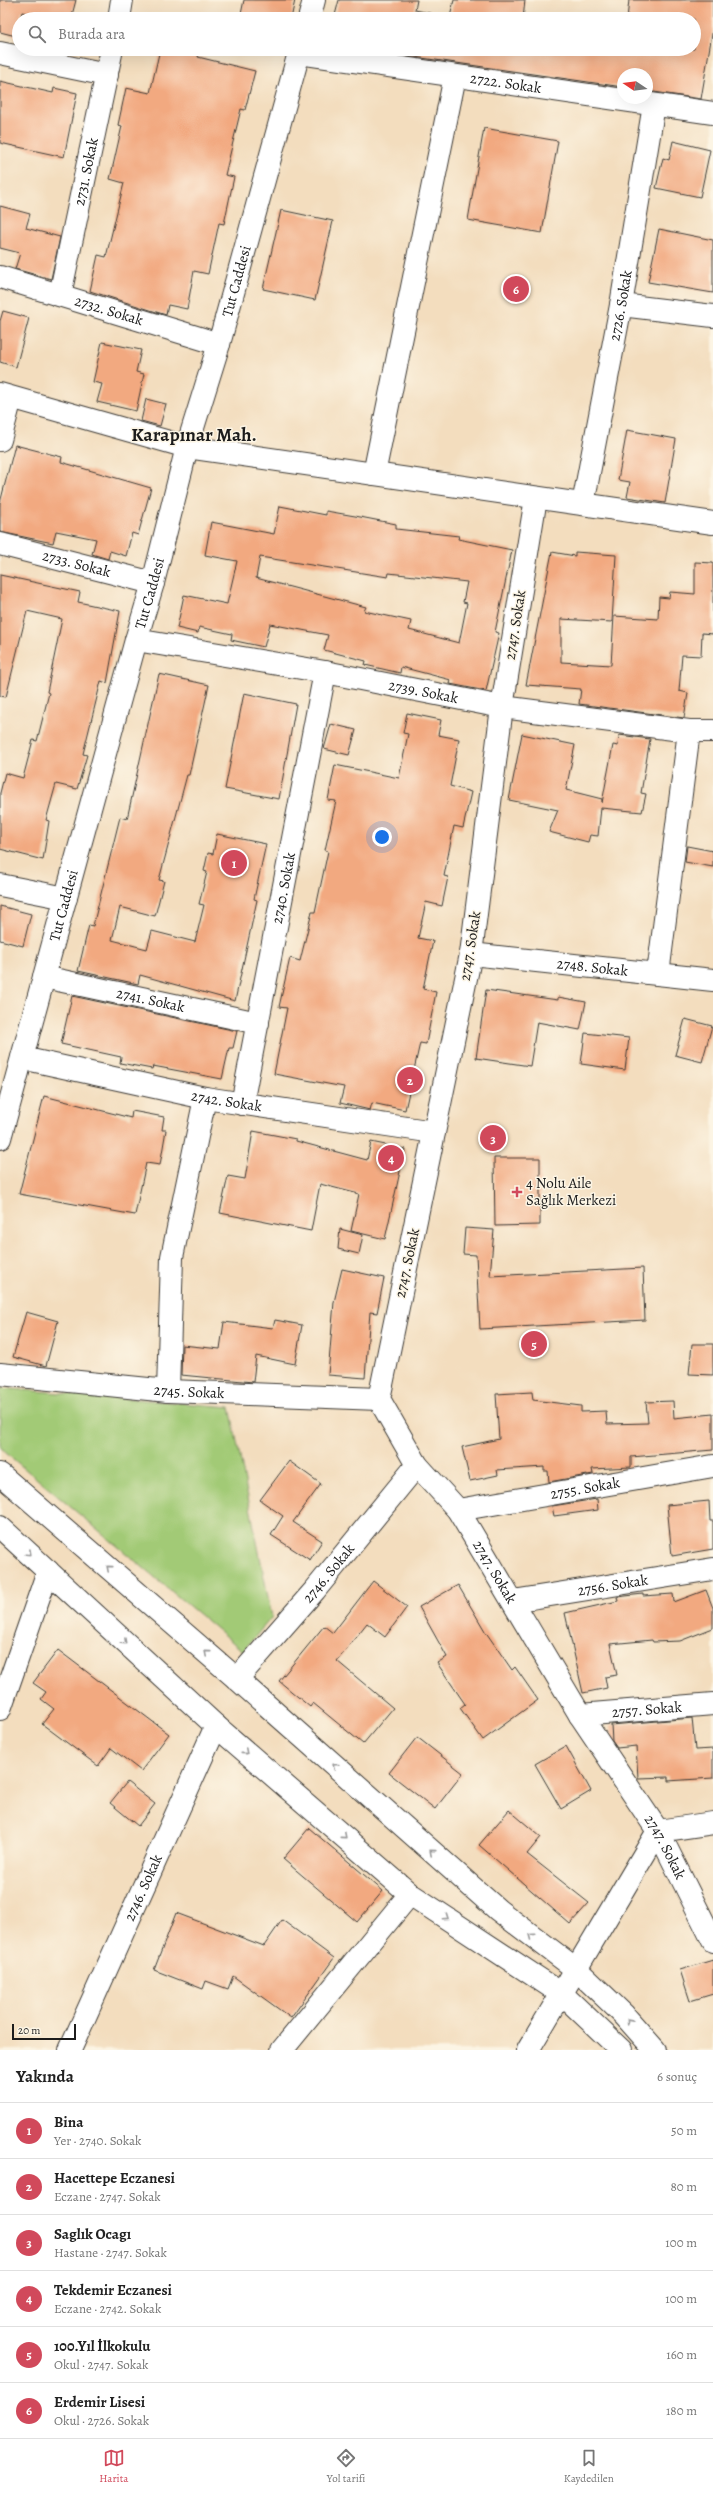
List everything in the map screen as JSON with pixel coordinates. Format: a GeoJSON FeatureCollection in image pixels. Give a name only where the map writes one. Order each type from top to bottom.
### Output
{"type":"FeatureCollection","features":[{"type":"Feature","properties":{"kind":"street"},"geometry":{"type":"LineString","coordinates":[[120,12],[122,0]]}},
{"type":"Feature","properties":{"kind":"street"},"geometry":{"type":"LineString","coordinates":[[311,12],[314,0]]}},
{"type":"Feature","properties":{"kind":"street"},"geometry":{"type":"LineString","coordinates":[[0,53],[12,55]]}},
{"type":"Feature","properties":{"kind":"street"},"geometry":{"type":"LineString","coordinates":[[15,56],[107,75]]}},
{"type":"Feature","properties":{"kind":"street","name":"2731. Sokak"},"geometry":{"type":"LineString","coordinates":[[60,295],[111,56]]}},
{"type":"Feature","properties":{"kind":"street","name":"Tut Caddesi"},"geometry":{"type":"LineString","coordinates":[[0,1138],[136,640],[153,584],[187,447],[218,344],[299,56]]}},
{"type":"Feature","properties":{"kind":"street","name":"2722. Sokak"},"geometry":{"type":"LineString","coordinates":[[331,56],[455,76],[713,113]]}},
{"type":"Feature","properties":{"kind":"street"},"geometry":{"type":"LineString","coordinates":[[374,474],[455,76]]}},
{"type":"Feature","properties":{"kind":"street","name":"2726. Sokak"},"geometry":{"type":"LineString","coordinates":[[583,504],[621,305],[654,105]]}},
{"type":"Feature","properties":{"kind":"street","name":"2732. Sokak"},"geometry":{"type":"LineString","coordinates":[[0,277],[218,344]]}},
{"type":"Feature","properties":{"kind":"street"},"geometry":{"type":"LineString","coordinates":[[621,305],[713,316]]}},
{"type":"Feature","properties":{"kind":"street"},"geometry":{"type":"LineString","coordinates":[[0,440],[6,396],[187,447],[713,523]]}},
{"type":"Feature","properties":{"kind":"street","name":"2747. Sokak"},"geometry":{"type":"LineString","coordinates":[[536,498],[502,707],[471,954],[378,1399],[417,1465],[458,1510],[580,1715],[658,1832],[713,1941]]}},
{"type":"Feature","properties":{"kind":"street","name":"2733. Sokak"},"geometry":{"type":"LineString","coordinates":[[0,544],[153,584]]}},
{"type":"Feature","properties":{"kind":"street","name":"2739. Sokak"},"geometry":{"type":"LineString","coordinates":[[136,640],[325,672],[502,707],[689,731],[713,731]]}},
{"type":"Feature","properties":{"kind":"street","name":"2740. Sokak"},"geometry":{"type":"LineString","coordinates":[[242,1104],[325,672]]}},
{"type":"Feature","properties":{"kind":"street"},"geometry":{"type":"LineString","coordinates":[[658,974],[689,731]]}},
{"type":"Feature","properties":{"kind":"street"},"geometry":{"type":"LineString","coordinates":[[0,885],[66,898]]}},
{"type":"Feature","properties":{"kind":"street","name":"2748. Sokak"},"geometry":{"type":"LineString","coordinates":[[471,954],[713,980]]}},
{"type":"Feature","properties":{"kind":"street","name":"2741. Sokak"},"geometry":{"type":"LineString","coordinates":[[44,977],[258,1023]]}},
{"type":"Feature","properties":{"kind":"street","name":"2742. Sokak"},"geometry":{"type":"LineString","coordinates":[[22,1058],[204,1098],[434,1132]]}},
{"type":"Feature","properties":{"kind":"street"},"geometry":{"type":"LineString","coordinates":[[168,1391],[172,1257],[204,1098]]}},
{"type":"Feature","properties":{"kind":"street","name":"2745. Sokak"},"geometry":{"type":"LineString","coordinates":[[0,1374],[168,1391],[378,1399]]}},
{"type":"Feature","properties":{"kind":"street","name":"2746. Sokak"},"geometry":{"type":"LineString","coordinates":[[237,1679],[315,1590],[417,1465]]}},
{"type":"Feature","properties":{"kind":"street","name":"2755. Sokak"},"geometry":{"type":"LineString","coordinates":[[458,1510],[713,1466]]}},
{"type":"Feature","properties":{"kind":"street"},"geometry":{"type":"LineString","coordinates":[[0,1474],[237,1679],[498,1910],[576,1969],[624,2016],[655,2050]]}},
{"type":"Feature","properties":{"kind":"street"},"geometry":{"type":"LineString","coordinates":[[0,1527],[216,1726],[410,1894],[562,1994],[621,2050]]}},
{"type":"Feature","properties":{"kind":"street","name":"2756. Sokak"},"geometry":{"type":"LineString","coordinates":[[513,1601],[713,1569]]}},
{"type":"Feature","properties":{"kind":"street"},"geometry":{"type":"LineString","coordinates":[[0,1709],[48,1572]]}},
{"type":"Feature","properties":{"kind":"street","name":"2757. Sokak"},"geometry":{"type":"LineString","coordinates":[[580,1715],[713,1704]]}},
{"type":"Feature","properties":{"kind":"street","name":"2746. Sokak"},"geometry":{"type":"LineString","coordinates":[[70,2050],[216,1726]]}},
{"type":"Feature","properties":{"kind":"street"},"geometry":{"type":"LineString","coordinates":[[528,2050],[658,1832],[713,1823]]}},
{"type":"Feature","properties":{"kind":"street"},"geometry":{"type":"LineString","coordinates":[[282,2050],[410,1894]]}},
{"type":"Feature","properties":{"kind":"green space"},"geometry":{"type":"Polygon","coordinates":[[[0,1388],[230,1407],[272,1617],[243,1651],[0,1448],[0,1388]]]}},
{"type":"Feature","properties":{"kind":"building"},"geometry":{"type":"Polygon","coordinates":[[[0,0],[76,0],[73,12],[12,12],[12,35],[0,32],[0,0]]]}},
{"type":"Feature","properties":{"kind":"building"},"geometry":{"type":"Polygon","coordinates":[[[244,0],[295,0],[292,12],[241,12],[244,0]]]}},
{"type":"Feature","properties":{"kind":"building"},"geometry":{"type":"Polygon","coordinates":[[[339,0],[417,0],[415,10],[425,12],[336,12],[339,0]]]}},
{"type":"Feature","properties":{"kind":"building"},"geometry":{"type":"Polygon","coordinates":[[[454,0],[525,0],[524,12],[451,12],[454,0]]]}},
{"type":"Feature","properties":{"kind":"building"},"geometry":{"type":"Polygon","coordinates":[[[629,0],[713,0],[713,28],[701,99],[653,92],[653,68],[617,68],[617,86],[408,56],[701,56],[701,12],[628,12],[629,0]]]}},
{"type":"Feature","properties":{"kind":"building"},"geometry":{"type":"Polygon","coordinates":[[[158,56],[198,56],[255,71],[245,110],[241,109],[225,175],[234,177],[224,224],[219,223],[208,274],[194,271],[187,309],[168,305],[166,315],[90,291],[98,255],[106,257],[124,183],[110,179],[122,126],[118,125],[126,88],[150,93],[158,56]]]}},
{"type":"Feature","properties":{"kind":"building"},"geometry":{"type":"Polygon","coordinates":[[[0,81],[53,93],[54,88],[77,93],[64,157],[0,143],[0,81]]]}},
{"type":"Feature","properties":{"kind":"building"},"geometry":{"type":"Polygon","coordinates":[[[484,128],[558,141],[542,233],[468,220],[484,128]]]}},
{"type":"Feature","properties":{"kind":"building"},"geometry":{"type":"Polygon","coordinates":[[[673,141],[710,150],[700,197],[656,188],[663,158],[669,160],[673,141]]]}},
{"type":"Feature","properties":{"kind":"building"},"geometry":{"type":"Polygon","coordinates":[[[0,206],[30,214],[26,228],[60,237],[51,279],[15,269],[20,253],[0,248],[0,206]]]}},
{"type":"Feature","properties":{"kind":"building"},"geometry":{"type":"Polygon","coordinates":[[[281,210],[333,221],[315,300],[263,289],[281,210]]]}},
{"type":"Feature","properties":{"kind":"building"},"geometry":{"type":"Polygon","coordinates":[[[659,229],[713,240],[713,293],[648,282],[659,229]]]}},
{"type":"Feature","properties":{"kind":"building"},"geometry":{"type":"Polygon","coordinates":[[[3,311],[29,318],[16,367],[0,362],[0,321],[3,311]]]}},
{"type":"Feature","properties":{"kind":"building"},"geometry":{"type":"Polygon","coordinates":[[[102,342],[141,350],[136,372],[144,374],[136,411],[97,402],[102,384],[93,382],[102,342]]]}},
{"type":"Feature","properties":{"kind":"building"},"geometry":{"type":"Polygon","coordinates":[[[146,399],[166,404],[160,426],[141,421],[146,399]]]}},
{"type":"Feature","properties":{"kind":"building"},"geometry":{"type":"Polygon","coordinates":[[[627,430],[676,439],[665,503],[627,497],[630,482],[618,480],[627,430]]]}},
{"type":"Feature","properties":{"kind":"building"},"geometry":{"type":"Polygon","coordinates":[[[15,445],[62,457],[61,462],[151,488],[138,535],[132,533],[126,556],[110,551],[108,559],[92,554],[96,539],[56,531],[53,543],[0,532],[0,503],[15,445]]]}},
{"type":"Feature","properties":{"kind":"building"},"geometry":{"type":"Polygon","coordinates":[[[280,506],[326,515],[326,511],[355,516],[396,524],[396,529],[459,536],[458,539],[512,550],[495,632],[499,633],[486,691],[450,684],[451,680],[401,667],[400,673],[365,665],[366,661],[324,650],[328,635],[270,624],[264,647],[231,640],[232,634],[199,627],[198,633],[177,628],[184,595],[227,604],[237,561],[205,555],[211,522],[274,534],[280,506]],[[260,557],[256,578],[366,607],[364,611],[411,621],[409,630],[459,643],[467,603],[463,602],[467,582],[389,573],[388,577],[260,557]]]}},
{"type":"Feature","properties":{"kind":"building"},"geometry":{"type":"Polygon","coordinates":[[[552,552],[575,556],[575,552],[616,555],[612,622],[561,619],[561,662],[611,665],[614,616],[658,619],[659,597],[669,598],[670,592],[695,594],[695,562],[713,563],[713,634],[702,633],[701,656],[682,655],[679,691],[688,693],[684,718],[579,704],[581,689],[526,685],[552,552]]]}},
{"type":"Feature","properties":{"kind":"building"},"geometry":{"type":"Polygon","coordinates":[[[0,575],[80,592],[78,602],[120,611],[107,683],[101,681],[83,754],[87,755],[77,789],[56,784],[46,820],[49,821],[43,860],[0,849],[0,793],[5,773],[23,778],[33,740],[37,741],[49,693],[47,692],[62,619],[27,611],[6,697],[0,696],[0,575]]]}},
{"type":"Feature","properties":{"kind":"building"},"geometry":{"type":"Polygon","coordinates":[[[159,674],[209,685],[189,775],[187,775],[159,880],[164,881],[155,916],[120,907],[112,940],[147,949],[152,931],[195,942],[204,905],[199,904],[207,872],[204,871],[208,853],[213,854],[217,834],[266,844],[254,899],[257,900],[235,1001],[140,975],[138,984],[78,971],[89,925],[93,926],[120,817],[127,819],[159,674]]]}},
{"type":"Feature","properties":{"kind":"building"},"geometry":{"type":"Polygon","coordinates":[[[244,693],[296,704],[279,799],[225,789],[244,693]]]}},
{"type":"Feature","properties":{"kind":"building"},"geometry":{"type":"Polygon","coordinates":[[[407,713],[441,720],[438,735],[459,739],[450,786],[471,792],[463,828],[454,826],[444,876],[448,877],[442,906],[426,902],[418,938],[433,941],[423,989],[436,992],[426,1044],[420,1043],[405,1110],[372,1103],[370,1110],[340,1103],[344,1087],[274,1074],[287,1008],[279,1007],[290,958],[300,961],[312,912],[315,912],[328,851],[325,850],[336,801],[328,800],[335,765],[399,778],[408,734],[403,733],[407,713]]]}},
{"type":"Feature","properties":{"kind":"building"},"geometry":{"type":"Polygon","coordinates":[[[331,724],[356,730],[349,755],[324,749],[331,724]]]}},
{"type":"Feature","properties":{"kind":"building"},"geometry":{"type":"Polygon","coordinates":[[[522,734],[575,745],[566,790],[602,799],[602,803],[613,745],[618,746],[619,735],[650,739],[641,793],[646,794],[642,812],[601,808],[598,836],[590,835],[588,842],[549,832],[558,810],[509,800],[522,734]]]}},
{"type":"Feature","properties":{"kind":"building"},"geometry":{"type":"Polygon","coordinates":[[[687,846],[713,851],[713,867],[685,862],[687,846]]]}},
{"type":"Feature","properties":{"kind":"building"},"geometry":{"type":"Polygon","coordinates":[[[0,906],[31,914],[23,946],[0,940],[0,906]]]}},
{"type":"Feature","properties":{"kind":"building"},"geometry":{"type":"Polygon","coordinates":[[[486,990],[558,1000],[558,997],[586,1002],[580,1030],[537,1022],[530,1066],[476,1058],[486,990]]]}},
{"type":"Feature","properties":{"kind":"building"},"geometry":{"type":"Polygon","coordinates":[[[72,996],[237,1031],[233,1048],[229,1048],[222,1079],[153,1066],[152,1069],[120,1063],[121,1057],[61,1044],[72,996]]]}},
{"type":"Feature","properties":{"kind":"building"},"geometry":{"type":"Polygon","coordinates":[[[685,1019],[712,1026],[702,1062],[675,1055],[685,1019]]]}},
{"type":"Feature","properties":{"kind":"building"},"geometry":{"type":"Polygon","coordinates":[[[585,1033],[629,1038],[625,1070],[581,1064],[585,1033]]]}},
{"type":"Feature","properties":{"kind":"building"},"geometry":{"type":"Polygon","coordinates":[[[44,1096],[131,1118],[132,1111],[164,1117],[162,1130],[166,1130],[160,1165],[146,1163],[135,1215],[19,1194],[44,1096]]]}},
{"type":"Feature","properties":{"kind":"building"},"geometry":{"type":"Polygon","coordinates":[[[253,1131],[296,1139],[296,1141],[367,1160],[371,1142],[405,1149],[385,1239],[351,1231],[359,1194],[320,1184],[311,1231],[220,1213],[228,1176],[245,1179],[253,1131]]]}},
{"type":"Feature","properties":{"kind":"building","name":"4 Nolu Aile Sağlık Merkezi"},"geometry":{"type":"Polygon","coordinates":[[[494,1158],[540,1158],[540,1225],[495,1226],[494,1158]]]}},
{"type":"Feature","properties":{"kind":"building"},"geometry":{"type":"Polygon","coordinates":[[[465,1228],[494,1230],[490,1276],[643,1268],[645,1320],[480,1329],[476,1255],[463,1254],[465,1228]]]}},
{"type":"Feature","properties":{"kind":"building"},"geometry":{"type":"Polygon","coordinates":[[[340,1229],[363,1235],[359,1254],[338,1249],[340,1229]]]}},
{"type":"Feature","properties":{"kind":"building"},"geometry":{"type":"Polygon","coordinates":[[[342,1269],[384,1278],[377,1313],[370,1312],[365,1378],[328,1375],[334,1302],[342,1269]]]}},
{"type":"Feature","properties":{"kind":"building"},"geometry":{"type":"Polygon","coordinates":[[[26,1312],[58,1321],[46,1366],[13,1357],[26,1312]]]}},
{"type":"Feature","properties":{"kind":"building"},"geometry":{"type":"Polygon","coordinates":[[[275,1320],[302,1325],[295,1364],[256,1356],[253,1382],[181,1375],[182,1345],[220,1349],[224,1322],[273,1328],[275,1320]]]}},
{"type":"Feature","properties":{"kind":"building"},"geometry":{"type":"Polygon","coordinates":[[[692,1344],[713,1344],[713,1375],[689,1374],[692,1344]]]}},
{"type":"Feature","properties":{"kind":"building"},"geometry":{"type":"Polygon","coordinates":[[[532,1392],[533,1400],[581,1406],[581,1412],[606,1411],[607,1424],[648,1423],[646,1402],[673,1401],[674,1418],[713,1414],[713,1450],[631,1457],[631,1467],[592,1469],[593,1474],[549,1482],[548,1471],[544,1471],[544,1467],[497,1470],[498,1475],[470,1481],[462,1447],[499,1439],[496,1394],[532,1392]]]}},
{"type":"Feature","properties":{"kind":"building"},"geometry":{"type":"Polygon","coordinates":[[[289,1461],[321,1484],[293,1522],[322,1541],[310,1560],[271,1535],[283,1516],[260,1500],[289,1461]]]}},
{"type":"Feature","properties":{"kind":"building"},"geometry":{"type":"Polygon","coordinates":[[[597,1499],[598,1510],[554,1516],[552,1506],[597,1499]]]}},
{"type":"Feature","properties":{"kind":"building"},"geometry":{"type":"Polygon","coordinates":[[[709,1501],[710,1521],[713,1521],[713,1549],[672,1556],[667,1505],[709,1501]]]}},
{"type":"Feature","properties":{"kind":"building"},"geometry":{"type":"Polygon","coordinates":[[[373,1581],[407,1607],[385,1637],[367,1623],[337,1661],[393,1708],[363,1744],[313,1703],[310,1707],[279,1681],[324,1626],[333,1633],[373,1581]]]}},
{"type":"Feature","properties":{"kind":"building"},"geometry":{"type":"Polygon","coordinates":[[[458,1585],[485,1631],[512,1670],[515,1667],[538,1700],[483,1740],[460,1708],[465,1704],[437,1663],[447,1657],[419,1607],[458,1585]]]}},
{"type":"Feature","properties":{"kind":"building"},"geometry":{"type":"Polygon","coordinates":[[[706,1590],[713,1608],[713,1628],[680,1641],[653,1642],[652,1640],[610,1644],[617,1675],[605,1677],[607,1688],[583,1693],[565,1613],[618,1601],[617,1597],[643,1594],[643,1596],[673,1594],[674,1602],[706,1590]]]}},
{"type":"Feature","properties":{"kind":"building"},"geometry":{"type":"Polygon","coordinates":[[[58,1650],[169,1734],[141,1771],[111,1748],[98,1766],[42,1724],[54,1709],[41,1699],[46,1692],[33,1683],[58,1650]]]}},
{"type":"Feature","properties":{"kind":"building"},"geometry":{"type":"Polygon","coordinates":[[[692,1718],[695,1750],[713,1749],[713,1778],[668,1781],[668,1777],[638,1778],[636,1746],[617,1748],[612,1741],[611,1725],[692,1718]]]}},
{"type":"Feature","properties":{"kind":"building"},"geometry":{"type":"Polygon","coordinates":[[[417,1737],[463,1773],[435,1809],[389,1773],[417,1737]]]}},
{"type":"Feature","properties":{"kind":"building"},"geometry":{"type":"Polygon","coordinates":[[[566,1746],[591,1791],[561,1809],[535,1764],[566,1746]]]}},
{"type":"Feature","properties":{"kind":"building"},"geometry":{"type":"Polygon","coordinates":[[[127,1782],[155,1804],[138,1826],[110,1803],[127,1782]]]}},
{"type":"Feature","properties":{"kind":"building"},"geometry":{"type":"Polygon","coordinates":[[[509,1810],[541,1837],[527,1854],[589,1903],[570,1924],[479,1845],[509,1810]]]}},
{"type":"Feature","properties":{"kind":"building"},"geometry":{"type":"Polygon","coordinates":[[[309,1828],[383,1891],[357,1922],[283,1859],[309,1828]]]}},
{"type":"Feature","properties":{"kind":"building"},"geometry":{"type":"Polygon","coordinates":[[[176,1913],[264,1946],[282,1920],[334,1958],[291,2018],[233,1976],[228,1989],[206,1981],[203,1989],[154,1970],[176,1913]]]}},
{"type":"Feature","properties":{"kind":"building"},"geometry":{"type":"Polygon","coordinates":[[[713,1960],[713,1994],[690,2001],[680,1970],[713,1960]]]}},
{"type":"Feature","properties":{"kind":"place","name":"Erdemir Lisesi"},"geometry":{"type":"Point","coordinates":[516,289]}},
{"type":"Feature","properties":{"kind":"place","name":"Bina"},"geometry":{"type":"Point","coordinates":[234,863]}},
{"type":"Feature","properties":{"kind":"place","name":"Hacettepe Eczanesi"},"geometry":{"type":"Point","coordinates":[410,1080]}},
{"type":"Feature","properties":{"kind":"place","name":"Saglık Ocagı"},"geometry":{"type":"Point","coordinates":[493,1138]}},
{"type":"Feature","properties":{"kind":"place","name":"Tekdemir Eczanesi"},"geometry":{"type":"Point","coordinates":[391,1158]}},
{"type":"Feature","properties":{"kind":"place","name":"4 Nolu Aile Sağlık Merkezi"},"geometry":{"type":"Point","coordinates":[517,1192]}},
{"type":"Feature","properties":{"kind":"place","name":"100.Yıl İlkokulu"},"geometry":{"type":"Point","coordinates":[534,1344]}},
{"type":"Feature","properties":{"kind":"district","name":"Karapınar Mah."},"geometry":{"type":"Point","coordinates":[194,434]}}]}
